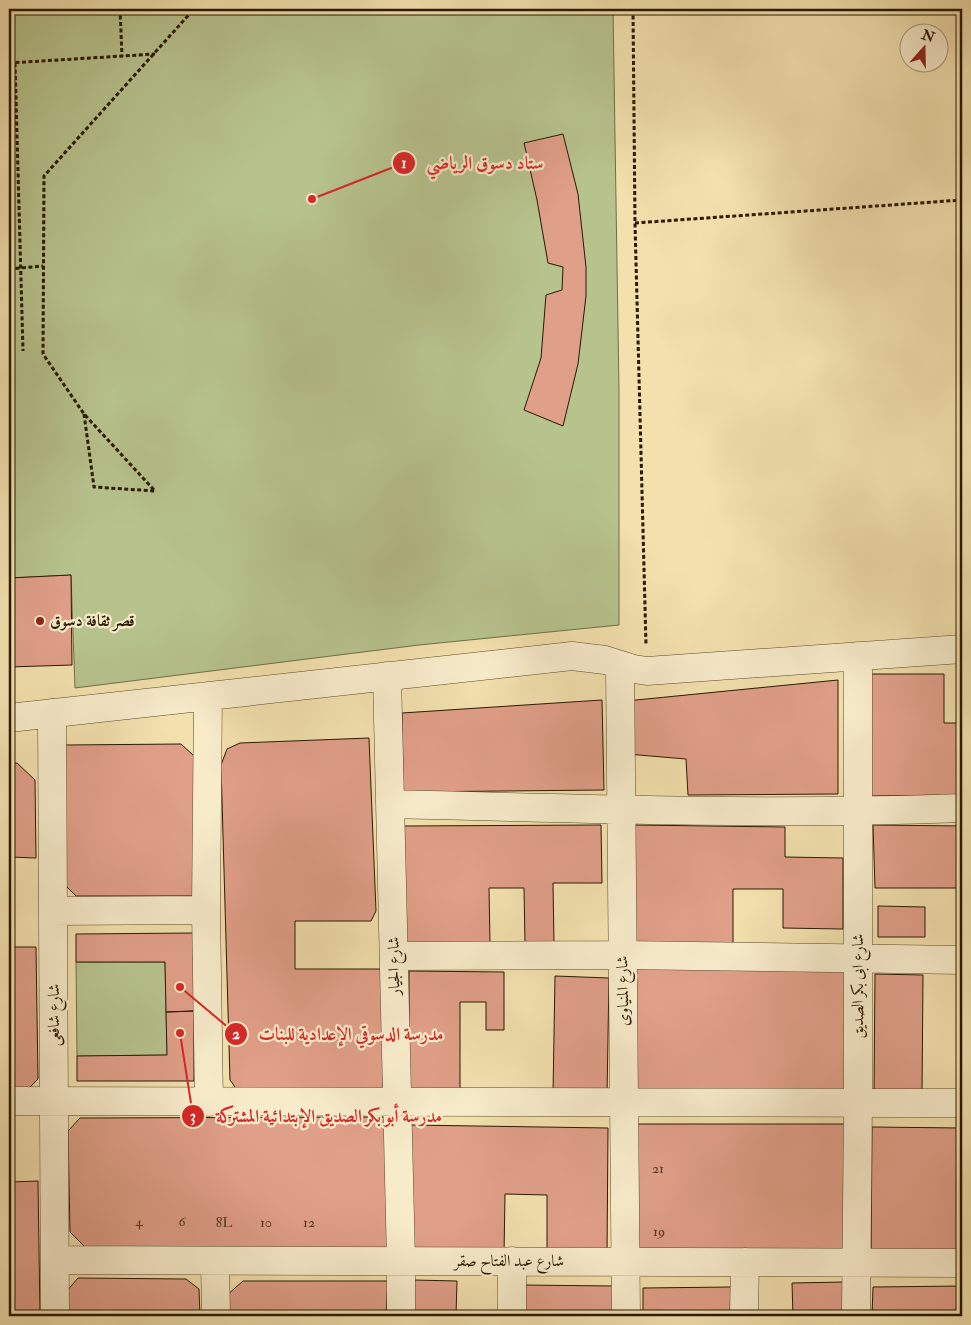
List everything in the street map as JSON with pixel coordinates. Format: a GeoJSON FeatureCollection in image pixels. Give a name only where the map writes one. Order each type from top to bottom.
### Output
{"type":"FeatureCollection","features":[{"type":"Feature","properties":{"kind":"street"},"geometry":{"type":"LineString","coordinates":[[9,718],[572,656],[605,660],[620,666],[647,671],[962,649]]}},
{"type":"Feature","properties":{"kind":"street","name":"شارع ابى بكر الصديق"},"geometry":{"type":"LineString","coordinates":[[856,1316],[858,656]]}},
{"type":"Feature","properties":{"kind":"street","name":"شارع المنياوى"},"geometry":{"type":"LineString","coordinates":[[620,666],[626,1316]]}},
{"type":"Feature","properties":{"kind":"street","name":"شارع الجيار"},"geometry":{"type":"LineString","coordinates":[[386,676],[401,1316]]}},
{"type":"Feature","properties":{"kind":"street"},"geometry":{"type":"LineString","coordinates":[[208,696],[206,910],[209,1102]]}},
{"type":"Feature","properties":{"kind":"street","name":"شارع شافعى"},"geometry":{"type":"LineString","coordinates":[[52,713],[55,1316]]}},
{"type":"Feature","properties":{"kind":"street"},"geometry":{"type":"LineString","coordinates":[[390,804],[621,810],[858,812],[962,808]]}},
{"type":"Feature","properties":{"kind":"street"},"geometry":{"type":"LineString","coordinates":[[53,911],[206,910]]}},
{"type":"Feature","properties":{"kind":"street"},"geometry":{"type":"LineString","coordinates":[[394,956],[622,955],[962,960]]}},
{"type":"Feature","properties":{"kind":"street"},"geometry":{"type":"LineString","coordinates":[[9,1101],[962,1103]]}},
{"type":"Feature","properties":{"kind":"street","name":"شارع عبد الفتاح صقر"},"geometry":{"type":"LineString","coordinates":[[55,1260],[962,1263]]}},
{"type":"Feature","properties":{"kind":"street"},"geometry":{"type":"LineString","coordinates":[[215,1261],[216,1316]]}},
{"type":"Feature","properties":{"kind":"street"},"geometry":{"type":"LineString","coordinates":[[512,1261],[512,1316]]}},
{"type":"Feature","properties":{"kind":"street"},"geometry":{"type":"LineString","coordinates":[[744,1262],[744,1316]]}},
{"type":"Feature","properties":{"kind":"path"},"geometry":{"type":"LineString","coordinates":[[120,9],[122,56]]}},
{"type":"Feature","properties":{"kind":"path"},"geometry":{"type":"LineString","coordinates":[[84,414],[94,487],[155,491],[84,414],[43,354],[44,176],[194,9]]}},
{"type":"Feature","properties":{"kind":"path"},"geometry":{"type":"LineString","coordinates":[[633,9],[635,223],[647,671]]}},
{"type":"Feature","properties":{"kind":"path"},"geometry":{"type":"LineString","coordinates":[[9,63],[155,54]]}},
{"type":"Feature","properties":{"kind":"path"},"geometry":{"type":"LineString","coordinates":[[15,63],[23,351]]}},
{"type":"Feature","properties":{"kind":"path"},"geometry":{"type":"LineString","coordinates":[[635,223],[962,200]]}},
{"type":"Feature","properties":{"kind":"path"},"geometry":{"type":"LineString","coordinates":[[9,269],[43,266]]}},
{"type":"Feature","properties":{"kind":"green space"},"geometry":{"type":"Polygon","coordinates":[[[9,9],[613,9],[619,390],[619,625],[419,645],[75,688],[71,575],[9,578],[9,9]]]}},
{"type":"Feature","properties":{"kind":"green space"},"geometry":{"type":"Polygon","coordinates":[[[76,962],[165,962],[167,1055],[77,1056],[76,962]]]}},
{"type":"Feature","properties":{"kind":"building"},"geometry":{"type":"Polygon","coordinates":[[[563,134],[578,194],[586,267],[586,296],[578,364],[563,426],[524,410],[541,358],[546,295],[562,290],[563,267],[548,263],[537,200],[524,143],[563,134]]]}},
{"type":"Feature","properties":{"kind":"building","name":"قصر ثقافة دسوق"},"geometry":{"type":"Polygon","coordinates":[[[71,575],[72,665],[9,667],[9,578],[71,575]]]}},
{"type":"Feature","properties":{"kind":"building"},"geometry":{"type":"Polygon","coordinates":[[[871,674],[944,674],[944,723],[962,723],[962,795],[871,796],[871,674]]]}},
{"type":"Feature","properties":{"kind":"building"},"geometry":{"type":"Polygon","coordinates":[[[838,680],[838,794],[688,795],[686,759],[627,754],[626,701],[838,680]]]}},
{"type":"Feature","properties":{"kind":"building"},"geometry":{"type":"Polygon","coordinates":[[[602,700],[604,790],[403,792],[402,713],[602,700]]]}},
{"type":"Feature","properties":{"kind":"building"},"geometry":{"type":"Polygon","coordinates":[[[369,738],[376,911],[371,921],[295,921],[295,969],[382,969],[383,1094],[240,1094],[230,1080],[221,765],[227,749],[240,743],[369,738]]]}},
{"type":"Feature","properties":{"kind":"building"},"geometry":{"type":"Polygon","coordinates":[[[181,744],[194,756],[199,882],[192,896],[76,896],[65,885],[63,745],[181,744]]]}},
{"type":"Feature","properties":{"kind":"building"},"geometry":{"type":"Polygon","coordinates":[[[9,763],[17,763],[35,780],[36,858],[9,857],[9,763]]]}},
{"type":"Feature","properties":{"kind":"building"},"geometry":{"type":"Polygon","coordinates":[[[601,825],[602,883],[553,883],[554,943],[525,943],[524,888],[489,888],[490,943],[405,943],[404,826],[601,825]]]}},
{"type":"Feature","properties":{"kind":"building"},"geometry":{"type":"Polygon","coordinates":[[[634,825],[785,827],[785,857],[843,858],[843,929],[783,928],[783,889],[733,889],[733,948],[634,947],[634,825]]]}},
{"type":"Feature","properties":{"kind":"building"},"geometry":{"type":"Polygon","coordinates":[[[873,825],[962,826],[962,888],[875,888],[873,825]]]}},
{"type":"Feature","properties":{"kind":"building"},"geometry":{"type":"Polygon","coordinates":[[[878,906],[925,907],[925,937],[878,937],[878,906]]]}},
{"type":"Feature","properties":{"kind":"building"},"geometry":{"type":"Polygon","coordinates":[[[193,933],[194,1011],[166,1012],[165,962],[76,962],[76,934],[193,933]]]}},
{"type":"Feature","properties":{"kind":"building"},"geometry":{"type":"Polygon","coordinates":[[[9,947],[36,947],[38,1079],[21,1096],[9,1096],[9,947]]]}},
{"type":"Feature","properties":{"kind":"building"},"geometry":{"type":"Polygon","coordinates":[[[848,967],[849,1095],[637,1097],[636,968],[848,967]]]}},
{"type":"Feature","properties":{"kind":"building"},"geometry":{"type":"Polygon","coordinates":[[[409,971],[504,972],[504,1030],[486,1030],[486,1002],[460,1002],[460,1091],[409,1091],[409,971]]]}},
{"type":"Feature","properties":{"kind":"building"},"geometry":{"type":"Polygon","coordinates":[[[875,974],[923,975],[922,1094],[874,1093],[875,974]]]}},
{"type":"Feature","properties":{"kind":"building"},"geometry":{"type":"Polygon","coordinates":[[[555,976],[609,978],[607,1096],[553,1094],[555,976]]]}},
{"type":"Feature","properties":{"kind":"building"},"geometry":{"type":"Polygon","coordinates":[[[194,1011],[194,1081],[77,1081],[77,1056],[167,1055],[166,1012],[194,1011]]]}},
{"type":"Feature","properties":{"kind":"building"},"geometry":{"type":"Polygon","coordinates":[[[389,1117],[390,1249],[87,1249],[70,1232],[68,1131],[80,1118],[389,1117]]]}},
{"type":"Feature","properties":{"kind":"building"},"geometry":{"type":"Polygon","coordinates":[[[636,1124],[846,1124],[847,1259],[637,1259],[636,1124]]]}},
{"type":"Feature","properties":{"kind":"building"},"geometry":{"type":"Polygon","coordinates":[[[410,1125],[608,1128],[607,1256],[547,1256],[547,1195],[505,1194],[504,1255],[409,1253],[410,1125]]]}},
{"type":"Feature","properties":{"kind":"building"},"geometry":{"type":"Polygon","coordinates":[[[872,1127],[962,1128],[962,1261],[871,1260],[872,1127]]]}},
{"type":"Feature","properties":{"kind":"building"},"geometry":{"type":"Polygon","coordinates":[[[38,1181],[40,1316],[9,1316],[9,1182],[38,1181]]]}},
{"type":"Feature","properties":{"kind":"building"},"geometry":{"type":"Polygon","coordinates":[[[78,1278],[186,1279],[199,1289],[200,1316],[67,1316],[66,1292],[78,1278]]]}},
{"type":"Feature","properties":{"kind":"building"},"geometry":{"type":"Polygon","coordinates":[[[414,1280],[457,1281],[456,1316],[413,1316],[414,1280]]]}},
{"type":"Feature","properties":{"kind":"building"},"geometry":{"type":"Polygon","coordinates":[[[243,1281],[388,1281],[386,1316],[226,1316],[226,1296],[243,1281]]]}},
{"type":"Feature","properties":{"kind":"building"},"geometry":{"type":"Polygon","coordinates":[[[845,1282],[845,1316],[793,1316],[792,1283],[845,1282]]]}},
{"type":"Feature","properties":{"kind":"building"},"geometry":{"type":"Polygon","coordinates":[[[522,1285],[613,1286],[613,1316],[522,1316],[522,1285]]]}},
{"type":"Feature","properties":{"kind":"building"},"geometry":{"type":"Polygon","coordinates":[[[962,1286],[962,1316],[872,1316],[873,1287],[962,1286]]]}},
{"type":"Feature","properties":{"kind":"building"},"geometry":{"type":"Polygon","coordinates":[[[731,1287],[730,1316],[643,1316],[643,1288],[731,1287]]]}},
{"type":"Feature","properties":{"kind":"place","name":"ستاد دسوق الرياضي"},"geometry":{"type":"Point","coordinates":[312,199]}},
{"type":"Feature","properties":{"kind":"place","name":"قصر ثقافة دسوق"},"geometry":{"type":"Point","coordinates":[40,621]}},
{"type":"Feature","properties":{"kind":"place","name":"مدرسة الدسوقي الإعدادية للبنات"},"geometry":{"type":"Point","coordinates":[180,987]}},
{"type":"Feature","properties":{"kind":"place","name":"مدرسة أبو بكر الصديق الإبتدائية المشتركة"},"geometry":{"type":"Point","coordinates":[180,1033]}}]}
